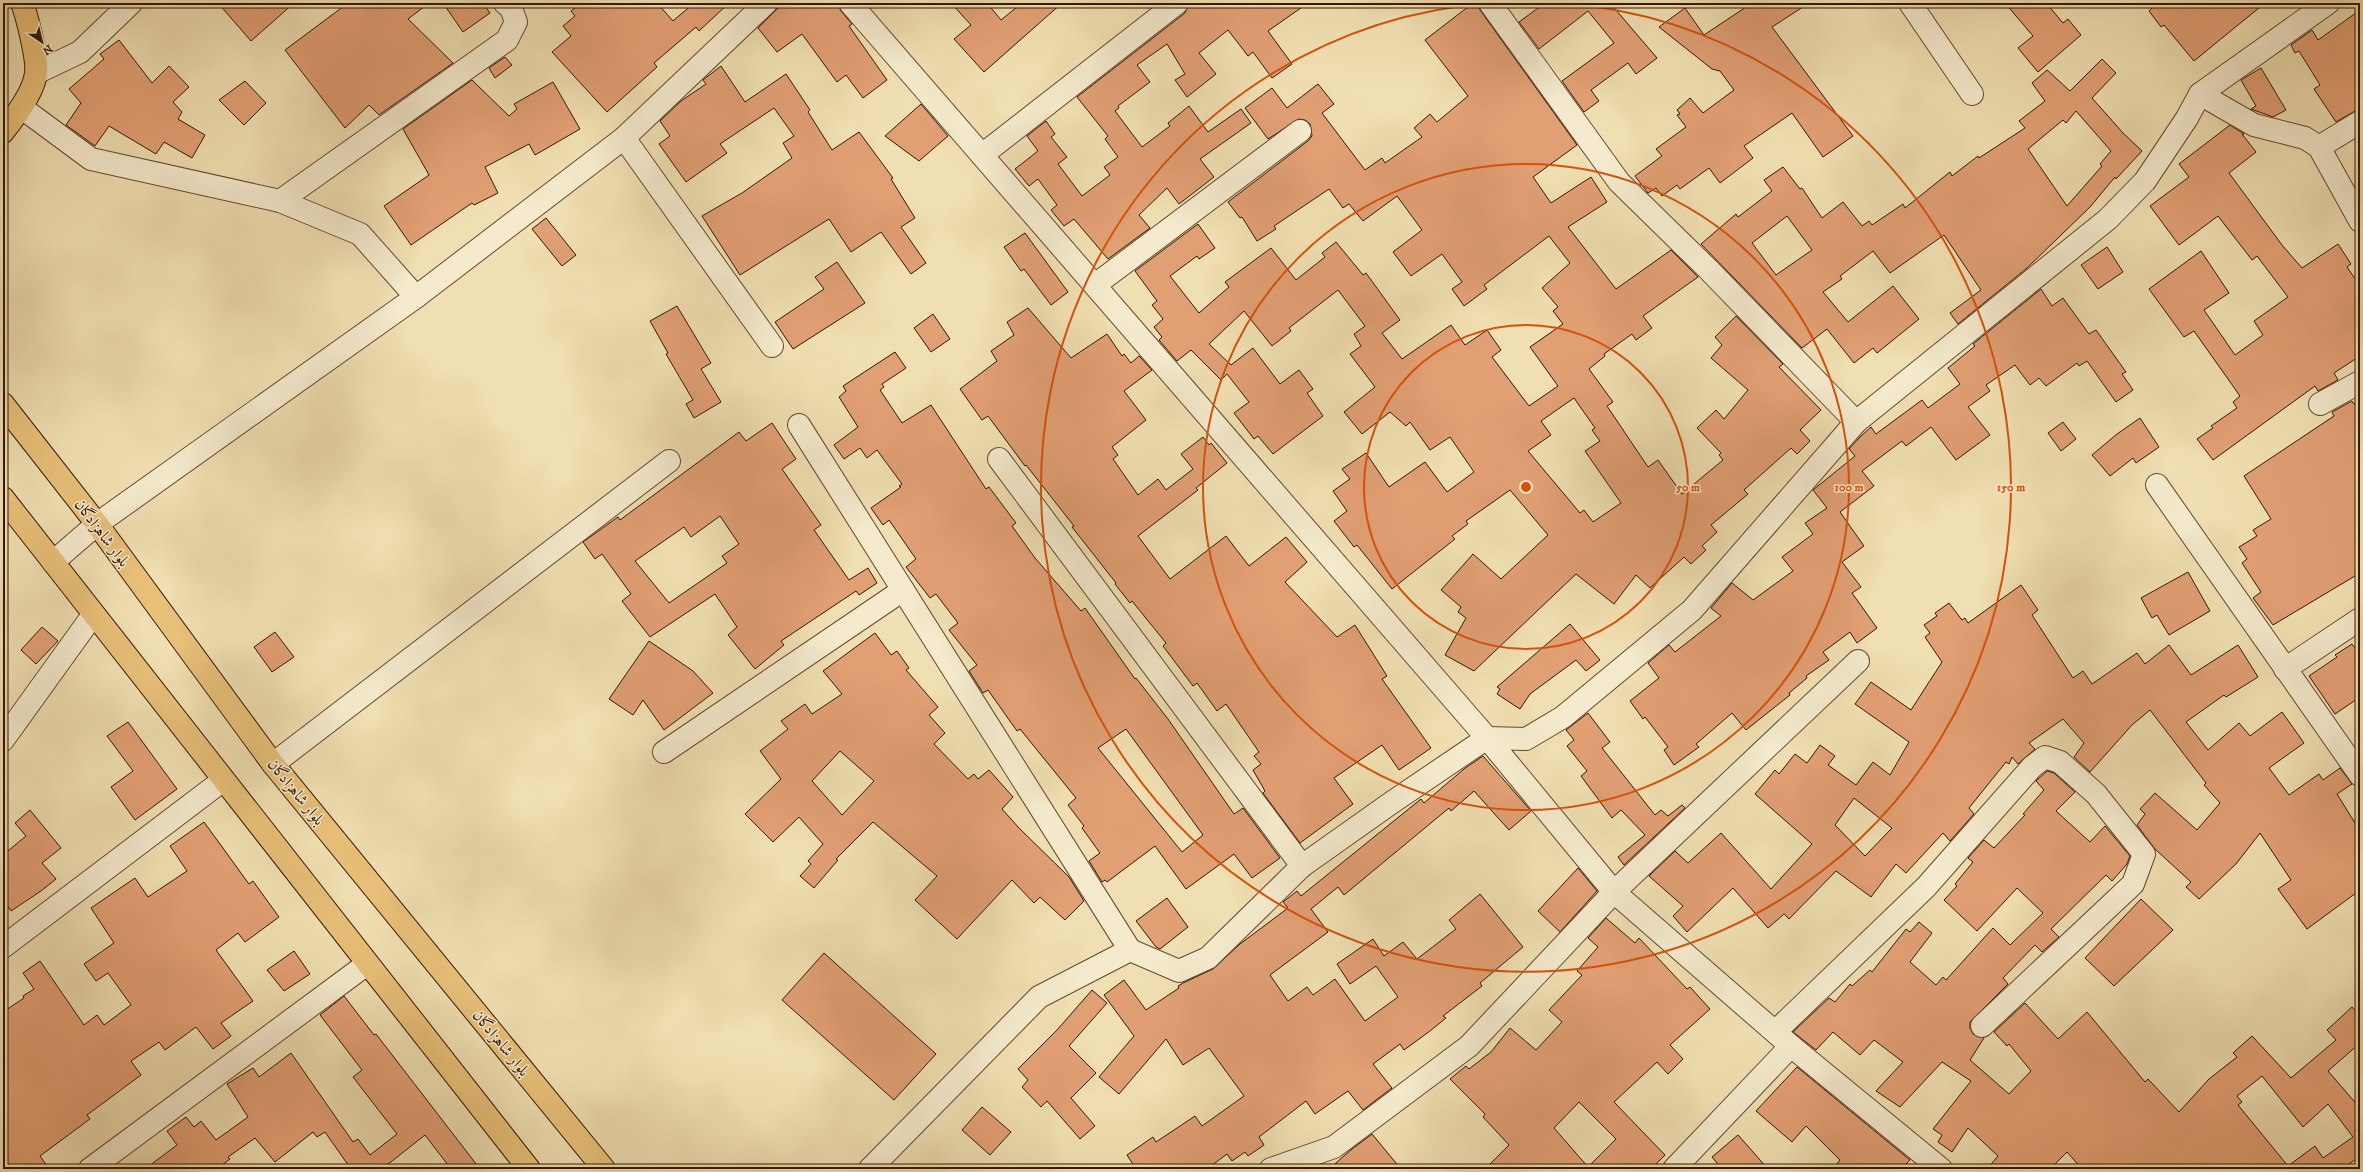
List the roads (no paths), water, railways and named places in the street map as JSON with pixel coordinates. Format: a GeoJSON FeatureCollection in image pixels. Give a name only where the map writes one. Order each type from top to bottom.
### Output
{"type":"FeatureCollection","features":[{"type":"Feature","properties":{"kind":"main road"},"geometry":{"type":"LineString","coordinates":[[3,132],[22,108],[36,73],[28,18],[22,3]]}},
{"type":"Feature","properties":{"kind":"main road","name":"بلوار شاهزادگان"},"geometry":{"type":"LineString","coordinates":[[3,404],[97,524],[272,764],[604,1169]]}},
{"type":"Feature","properties":{"kind":"main road"},"geometry":{"type":"LineString","coordinates":[[3,498],[222,780],[529,1169]]}},
{"type":"Feature","properties":{"kind":"street"},"geometry":{"type":"LineString","coordinates":[[36,73],[80,52],[131,3]]}},
{"type":"Feature","properties":{"kind":"street"},"geometry":{"type":"LineString","coordinates":[[280,200],[506,40],[516,22],[511,8],[505,3]]}},
{"type":"Feature","properties":{"kind":"street"},"geometry":{"type":"LineString","coordinates":[[53,562],[97,524],[416,297],[624,138],[766,3]]}},
{"type":"Feature","properties":{"kind":"street"},"geometry":{"type":"LineString","coordinates":[[850,3],[1488,738],[1614,892],[1783,1039],[1941,1169]]}},
{"type":"Feature","properties":{"kind":"street"},"geometry":{"type":"LineString","coordinates":[[982,155],[1177,3]]}},
{"type":"Feature","properties":{"kind":"street"},"geometry":{"type":"LineString","coordinates":[[1490,3],[1619,182],[1708,269],[1856,422]]}},
{"type":"Feature","properties":{"kind":"street"},"geometry":{"type":"LineString","coordinates":[[1910,3],[1972,94]]}},
{"type":"Feature","properties":{"kind":"street"},"geometry":{"type":"LineString","coordinates":[[799,425],[1130,950],[1179,971],[1208,958],[1302,866],[1391,803],[1488,738],[1526,739],[1563,717],[1692,610],[1856,422],[2108,219],[2145,181],[2187,118],[2200,94],[2326,4]]}},
{"type":"Feature","properties":{"kind":"street"},"geometry":{"type":"LineString","coordinates":[[2200,94],[2254,125],[2305,138],[2319,147],[2360,221]]}},
{"type":"Feature","properties":{"kind":"street"},"geometry":{"type":"LineString","coordinates":[[22,108],[91,159],[280,200],[360,234],[416,297]]}},
{"type":"Feature","properties":{"kind":"street"},"geometry":{"type":"LineString","coordinates":[[2319,147],[2360,122]]}},
{"type":"Feature","properties":{"kind":"street"},"geometry":{"type":"LineString","coordinates":[[1094,285],[1300,131]]}},
{"type":"Feature","properties":{"kind":"street"},"geometry":{"type":"LineString","coordinates":[[624,138],[772,346]]}},
{"type":"Feature","properties":{"kind":"street"},"geometry":{"type":"LineString","coordinates":[[2320,404],[2360,382]]}},
{"type":"Feature","properties":{"kind":"street"},"geometry":{"type":"LineString","coordinates":[[999,459],[1302,866]]}},
{"type":"Feature","properties":{"kind":"street"},"geometry":{"type":"LineString","coordinates":[[272,764],[669,461]]}},
{"type":"Feature","properties":{"kind":"street"},"geometry":{"type":"LineString","coordinates":[[2157,485],[2360,774]]}},
{"type":"Feature","properties":{"kind":"street"},"geometry":{"type":"LineString","coordinates":[[664,752],[903,590]]}},
{"type":"Feature","properties":{"kind":"street"},"geometry":{"type":"LineString","coordinates":[[3,740],[93,615]]}},
{"type":"Feature","properties":{"kind":"street"},"geometry":{"type":"LineString","coordinates":[[2285,669],[2360,619]]}},
{"type":"Feature","properties":{"kind":"street"},"geometry":{"type":"LineString","coordinates":[[1271,1169],[1334,1147],[1468,1046],[1614,892],[1858,660]]}},
{"type":"Feature","properties":{"kind":"street"},"geometry":{"type":"LineString","coordinates":[[1674,1169],[1783,1039],[1926,887],[2032,767],[2045,757],[2060,762],[2096,794],[2144,854],[2134,884],[1982,1026]]}},
{"type":"Feature","properties":{"kind":"street"},"geometry":{"type":"LineString","coordinates":[[3,947],[222,780]]}},
{"type":"Feature","properties":{"kind":"street"},"geometry":{"type":"LineString","coordinates":[[870,1169],[1038,996],[1130,950]]}},
{"type":"Feature","properties":{"kind":"street"},"geometry":{"type":"LineString","coordinates":[[90,1169],[367,964]]}}]}
